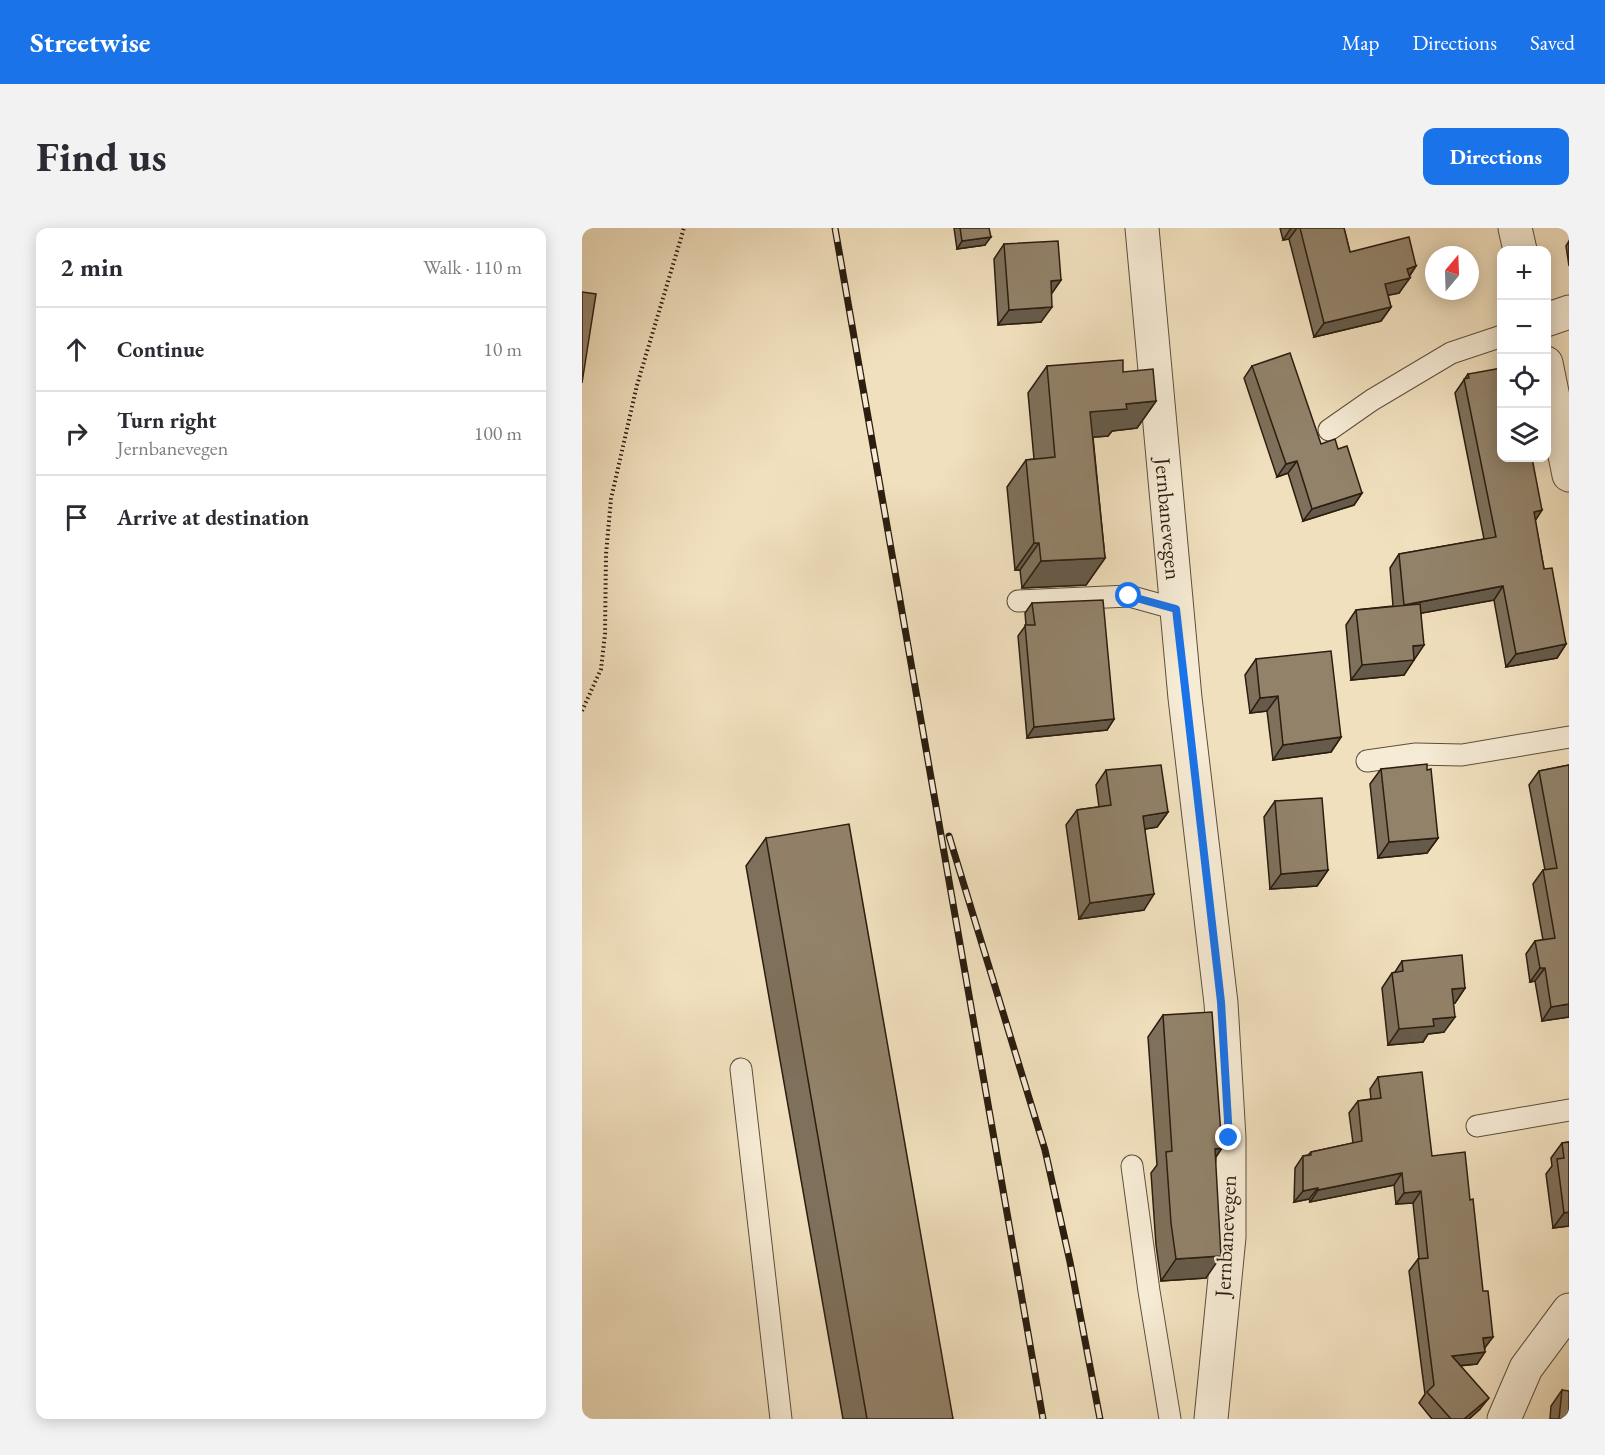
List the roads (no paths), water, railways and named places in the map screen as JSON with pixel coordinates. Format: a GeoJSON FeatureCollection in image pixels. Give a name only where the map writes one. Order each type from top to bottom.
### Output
{"type":"FeatureCollection","features":[{"type":"Feature","properties":{"kind":"street","name":"Jernbanevegen"},"geometry":{"type":"LineString","coordinates":[[1142,228],[1176,609],[1221,1002],[1229,1138],[1229,1237],[1211,1419]]}},
{"type":"Feature","properties":{"kind":"street"},"geometry":{"type":"LineString","coordinates":[[1515,228],[1519,246]]}},
{"type":"Feature","properties":{"kind":"street"},"geometry":{"type":"LineString","coordinates":[[1551,318],[1569,312]]}},
{"type":"Feature","properties":{"kind":"street"},"geometry":{"type":"LineString","coordinates":[[1551,387],[1569,475]]}},
{"type":"Feature","properties":{"kind":"street"},"geometry":{"type":"LineString","coordinates":[[1504,1419],[1526,1368],[1569,1310]]}},
{"type":"Feature","properties":{"kind":"lane"},"geometry":{"type":"LineString","coordinates":[[1329,430],[1372,400],[1451,353],[1497,338]]}},
{"type":"Feature","properties":{"kind":"lane"},"geometry":{"type":"LineString","coordinates":[[1018,601],[1129,596],[1176,609]]}},
{"type":"Feature","properties":{"kind":"lane"},"geometry":{"type":"LineString","coordinates":[[1366,761],[1416,754],[1462,755],[1569,737]]}},
{"type":"Feature","properties":{"kind":"lane"},"geometry":{"type":"LineString","coordinates":[[741,1068],[780,1419]]}},
{"type":"Feature","properties":{"kind":"lane"},"geometry":{"type":"LineString","coordinates":[[1477,1126],[1569,1110]]}},
{"type":"Feature","properties":{"kind":"lane"},"geometry":{"type":"LineString","coordinates":[[1132,1166],[1149,1292],[1170,1419]]}},
{"type":"Feature","properties":{"kind":"railway"},"geometry":{"type":"LineString","coordinates":[[835,228],[1043,1419]]}},
{"type":"Feature","properties":{"kind":"railway"},"geometry":{"type":"LineString","coordinates":[[949,836],[1045,1150],[1070,1262],[1100,1419]]}}]}
